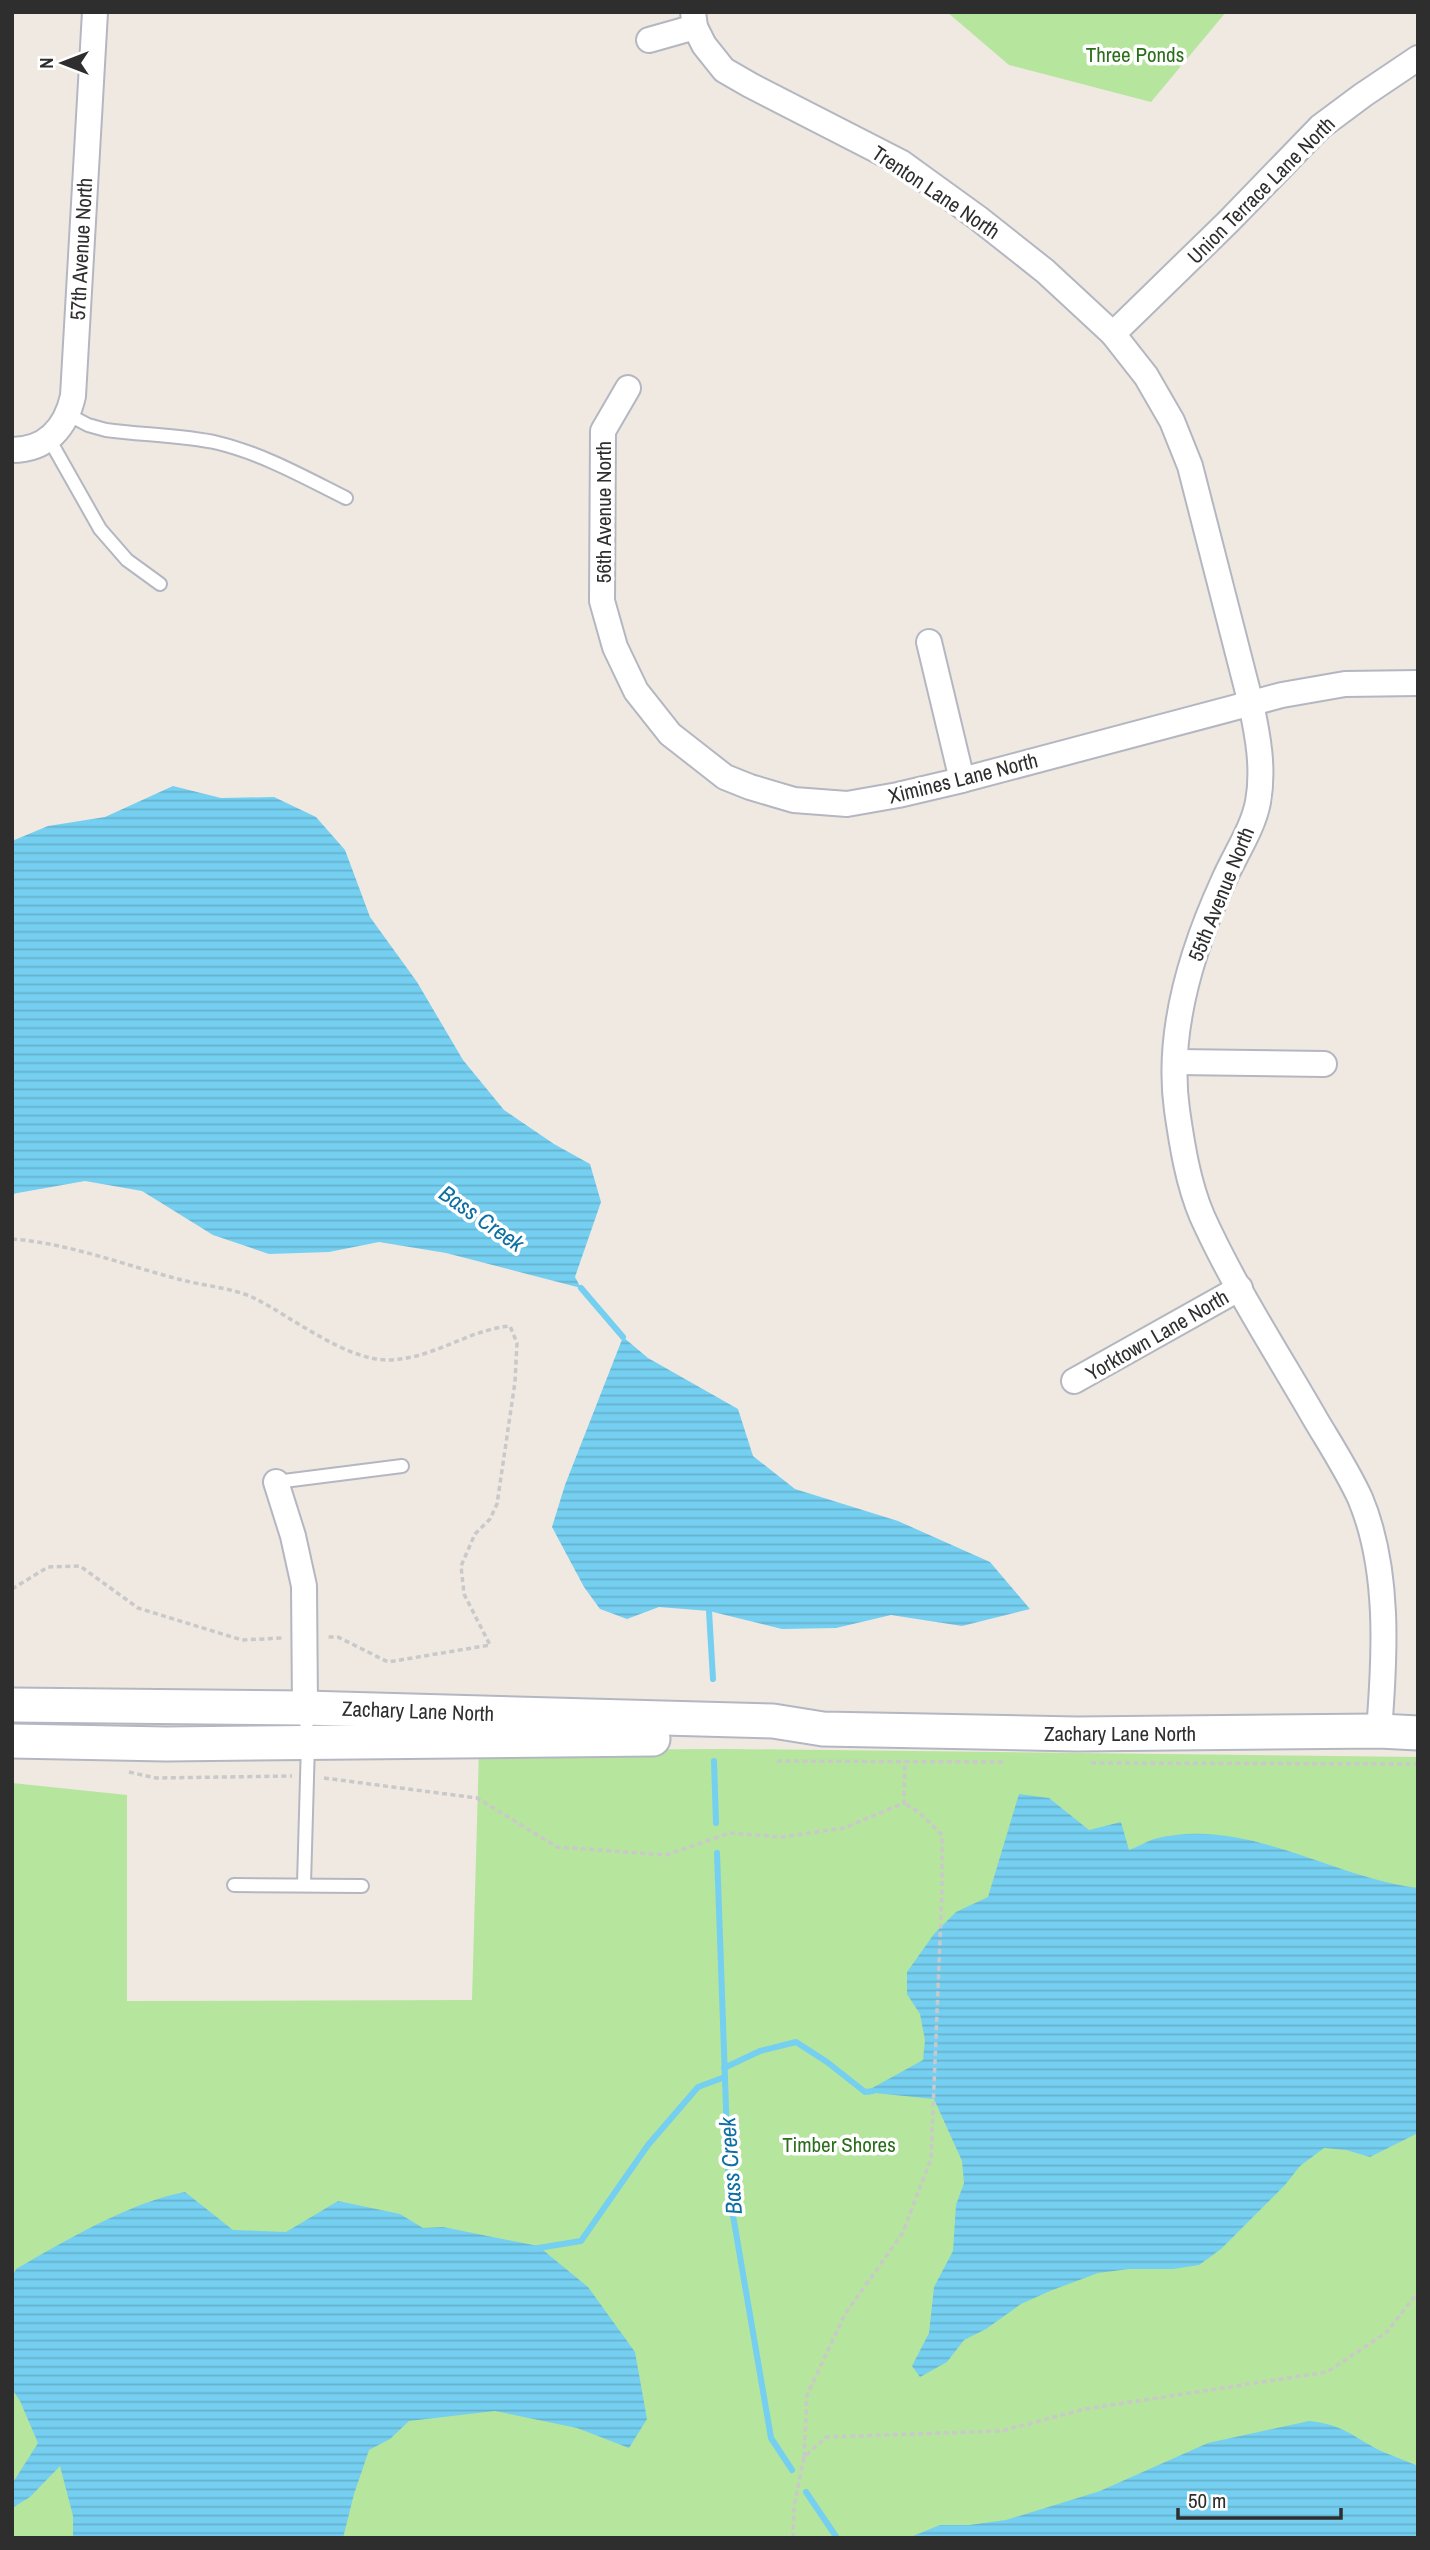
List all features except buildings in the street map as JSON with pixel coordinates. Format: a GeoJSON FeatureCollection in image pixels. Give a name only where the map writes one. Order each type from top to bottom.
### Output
{"type":"FeatureCollection","features":[{"type":"Feature","properties":{"kind":"street","name":"57th Avenue North"},"geometry":{"type":"LineString","coordinates":[[69,415],[73,396],[95,12]]}},
{"type":"Feature","properties":{"kind":"street"},"geometry":{"type":"LineString","coordinates":[[649,40],[694,20]]}},
{"type":"Feature","properties":{"kind":"street","name":"Trenton Lane North"},"geometry":{"type":"LineString","coordinates":[[694,20],[704,45],[724,69],[902,163],[1045,271],[1113,334]]}},
{"type":"Feature","properties":{"kind":"street","name":"Union Terrace Lane North"},"geometry":{"type":"LineString","coordinates":[[1113,334],[1228,222],[1320,127],[1418,58]]}},
{"type":"Feature","properties":{"kind":"street","name":"55th Avenue North"},"geometry":{"type":"LineString","coordinates":[[1113,334],[1146,376],[1172,421],[1191,466],[1251,704],[1261,767],[1258,803],[1201,931],[1184,996],[1176,1062],[1176,1105],[1185,1160],[1202,1215],[1360,1499],[1372,1535],[1383,1622],[1379,1731]]}},
{"type":"Feature","properties":{"kind":"street","name":"56th Avenue North"},"geometry":{"type":"LineString","coordinates":[[602,601],[603,431],[628,388]]}},
{"type":"Feature","properties":{"kind":"street"},"geometry":{"type":"LineString","coordinates":[[12,450],[37,446],[59,430],[69,415]]}},
{"type":"Feature","properties":{"kind":"street","name":"Ximines Lane North"},"geometry":{"type":"LineString","coordinates":[[602,601],[615,647],[636,691],[670,734],[724,777],[794,800],[847,804],[898,795],[1282,695],[1345,684],[1418,683]]}},
{"type":"Feature","properties":{"kind":"street"},"geometry":{"type":"LineString","coordinates":[[929,642],[962,780]]}},
{"type":"Feature","properties":{"kind":"street"},"geometry":{"type":"LineString","coordinates":[[1176,1062],[1324,1064]]}},
{"type":"Feature","properties":{"kind":"street","name":"Yorktown Lane North"},"geometry":{"type":"LineString","coordinates":[[1074,1381],[1240,1287]]}},
{"type":"Feature","properties":{"kind":"street"},"geometry":{"type":"LineString","coordinates":[[276,1482],[293,1536],[304,1586],[305,1708]]}},
{"type":"Feature","properties":{"kind":"street","name":"Zachary Lane North"},"geometry":{"type":"LineString","coordinates":[[12,1705],[305,1708],[773,1721],[823,1729],[1077,1734],[1379,1731],[1418,1733]]}},
{"type":"Feature","properties":{"kind":"street","name":"Zachary Lane North"},"geometry":{"type":"LineString","coordinates":[[12,1741],[166,1744],[775,1737],[823,1729]]}},
{"type":"Feature","properties":{"kind":"lane"},"geometry":{"type":"LineString","coordinates":[[69,415],[88,425],[106,430],[184,438],[227,446],[267,458],[346,498]]}},
{"type":"Feature","properties":{"kind":"lane"},"geometry":{"type":"LineString","coordinates":[[48,438],[100,529],[127,560],[160,584]]}},
{"type":"Feature","properties":{"kind":"lane"},"geometry":{"type":"LineString","coordinates":[[276,1482],[402,1466]]}},
{"type":"Feature","properties":{"kind":"lane"},"geometry":{"type":"LineString","coordinates":[[304,1884],[308,1743],[305,1708]]}},
{"type":"Feature","properties":{"kind":"lane"},"geometry":{"type":"LineString","coordinates":[[234,1885],[362,1886]]}},
{"type":"Feature","properties":{"kind":"path"},"geometry":{"type":"LineString","coordinates":[[777,1761],[1016,1762]]}},
{"type":"Feature","properties":{"kind":"path"},"geometry":{"type":"LineString","coordinates":[[904,1803],[905,1762]]}},
{"type":"Feature","properties":{"kind":"path"},"geometry":{"type":"LineString","coordinates":[[1082,1763],[1418,1764]]}},
{"type":"Feature","properties":{"kind":"path"},"geometry":{"type":"LineString","coordinates":[[119,1770],[156,1778],[307,1776],[477,1798],[557,1847],[666,1855],[730,1833],[782,1837],[844,1828],[904,1803]]}},
{"type":"Feature","properties":{"kind":"path"},"geometry":{"type":"LineString","coordinates":[[793,2538],[794,2507],[804,2457],[807,2395],[845,2314],[902,2234],[931,2159],[942,1835],[920,1812],[904,1803]]}},
{"type":"Feature","properties":{"kind":"path"},"geometry":{"type":"LineString","coordinates":[[804,2457],[826,2437],[1001,2431],[1085,2409],[1327,2372],[1387,2332],[1418,2292]]}},
{"type":"Feature","properties":{"kind":"green space","name":"Three Ponds"},"geometry":{"type":"Polygon","coordinates":[[[947,12],[1226,12],[1151,102],[1009,65],[947,12]]]}},
{"type":"Feature","properties":{"kind":"green space","name":"Timber Shores"},"geometry":{"type":"Polygon","coordinates":[[[730,1749],[1418,1757],[1418,2538],[12,2538],[12,1783],[127,1795],[127,2001],[472,2000],[479,1750],[730,1749]]]}},
{"type":"Feature","properties":{"kind":"water"},"geometry":{"type":"Polygon","coordinates":[[[173,786],[221,798],[274,797],[316,817],[345,850],[370,917],[417,982],[463,1060],[504,1110],[554,1144],[590,1164],[601,1202],[575,1277],[581,1288],[446,1253],[379,1242],[329,1252],[269,1254],[213,1235],[142,1191],[85,1181],[12,1194],[12,841],[48,826],[105,817],[173,786]]]}},
{"type":"Feature","properties":{"kind":"water"},"geometry":{"type":"Polygon","coordinates":[[[623,1337],[648,1358],[738,1409],[753,1456],[795,1489],[898,1521],[990,1562],[1030,1609],[962,1626],[891,1615],[836,1628],[782,1629],[709,1611],[659,1607],[627,1619],[600,1609],[584,1587],[552,1527],[565,1485],[623,1337]]]}},
{"type":"Feature","properties":{"kind":"water"},"geometry":{"type":"Polygon","coordinates":[[[1019,1794],[1049,1798],[1089,1830],[1121,1822],[1129,1850],[1154,1839],[1188,1834],[1222,1835],[1255,1841],[1385,1882],[1418,1888],[1418,2133],[1370,2157],[1346,2150],[1324,2148],[1300,2166],[1285,2185],[1221,2249],[1199,2265],[1098,2273],[1050,2291],[1021,2304],[986,2329],[964,2340],[947,2362],[920,2377],[912,2366],[929,2333],[934,2287],[953,2251],[956,2205],[964,2183],[962,2161],[934,2099],[865,2092],[923,2060],[925,2040],[920,2014],[907,1994],[907,1972],[934,1934],[956,1912],[988,1897],[1019,1794]]]}},
{"type":"Feature","properties":{"kind":"water"},"geometry":{"type":"Polygon","coordinates":[[[185,2192],[233,2230],[286,2232],[338,2201],[400,2214],[423,2228],[443,2227],[538,2246],[588,2287],[635,2352],[647,2419],[629,2448],[577,2428],[495,2411],[409,2421],[390,2439],[369,2450],[343,2538],[73,2538],[73,2516],[60,2466],[30,2497],[12,2508],[12,2484],[38,2443],[12,2389],[12,2278],[16,2269],[120,2213],[185,2192]]]}},
{"type":"Feature","properties":{"kind":"water"},"geometry":{"type":"Polygon","coordinates":[[[1309,2421],[1340,2428],[1381,2451],[1418,2466],[1418,2538],[908,2538],[940,2525],[969,2525],[1006,2520],[1100,2491],[1208,2443],[1309,2421]]]}},
{"type":"Feature","properties":{"kind":"waterway","name":"Bass Creek"},"geometry":{"type":"LineString","coordinates":[[581,1288],[623,1337]]}},
{"type":"Feature","properties":{"kind":"waterway","name":"Bass Creek"},"geometry":{"type":"LineString","coordinates":[[709,1611],[713,1679]]}},
{"type":"Feature","properties":{"kind":"waterway","name":"Bass Creek"},"geometry":{"type":"LineString","coordinates":[[714,1761],[716,1823]]}},
{"type":"Feature","properties":{"kind":"waterway","name":"Bass Creek"},"geometry":{"type":"LineString","coordinates":[[717,1853],[729,2192],[771,2438],[792,2470]]}},
{"type":"Feature","properties":{"kind":"waterway"},"geometry":{"type":"LineString","coordinates":[[724,2068],[760,2051],[796,2042],[865,2092],[873,2091]]}},
{"type":"Feature","properties":{"kind":"waterway"},"geometry":{"type":"LineString","coordinates":[[532,2249],[581,2241],[648,2145],[698,2087],[725,2077]]}},
{"type":"Feature","properties":{"kind":"waterway","name":"Bass Creek"},"geometry":{"type":"LineString","coordinates":[[806,2492],[837,2538]]}}]}
